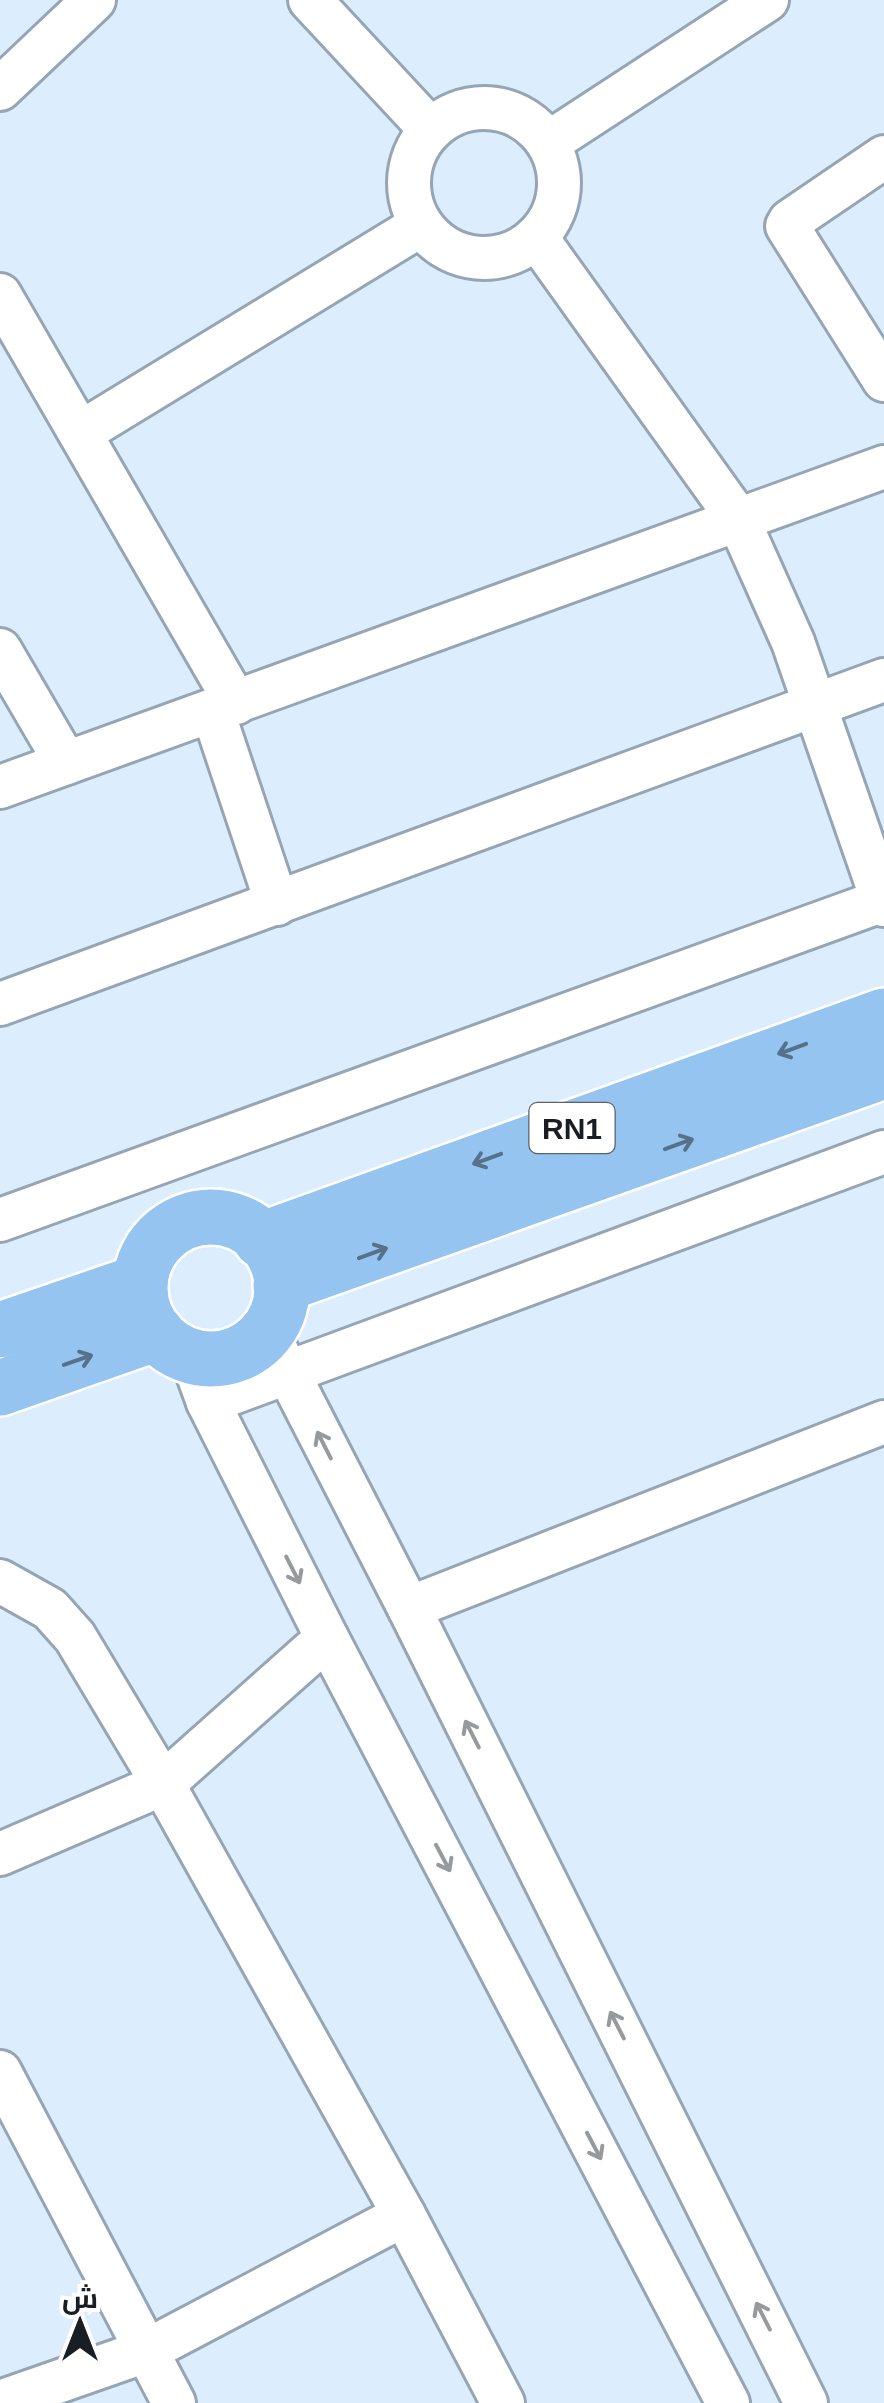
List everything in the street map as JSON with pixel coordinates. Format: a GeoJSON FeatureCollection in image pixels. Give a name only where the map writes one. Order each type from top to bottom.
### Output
{"type":"FeatureCollection","features":[{"type":"Feature","properties":{"kind":"main road","name":"RN1"},"geometry":{"type":"LineString","coordinates":[[0,1388],[210,1361],[245,1352],[274,1307],[884,1016]]}},
{"type":"Feature","properties":{"kind":"main road","name":"RN1"},"geometry":{"type":"LineString","coordinates":[[274,1307],[884,1071]]}},
{"type":"Feature","properties":{"kind":"main road"},"geometry":{"type":"LineString","coordinates":[[186,1363],[149,1325],[139,1290],[143,1263],[158,1240],[178,1224],[203,1217],[229,1219],[252,1230],[274,1307]]}},
{"type":"Feature","properties":{"kind":"main road"},"geometry":{"type":"LineString","coordinates":[[0,1330],[140,1282]]}},
{"type":"Feature","properties":{"kind":"street"},"geometry":{"type":"LineString","coordinates":[[0,89],[94,0]]}},
{"type":"Feature","properties":{"kind":"street"},"geometry":{"type":"LineString","coordinates":[[310,0],[430,129]]}},
{"type":"Feature","properties":{"kind":"street"},"geometry":{"type":"LineString","coordinates":[[548,143],[767,0]]}},
{"type":"Feature","properties":{"kind":"street"},"geometry":{"type":"LineString","coordinates":[[478,108],[506,110],[530,123],[548,143],[558,167],[559,192],[552,216],[536,237],[514,252],[489,258],[463,256],[439,244],[421,225],[410,202],[408,176],[415,150],[430,129],[452,114],[478,108]]}},
{"type":"Feature","properties":{"kind":"street"},"geometry":{"type":"LineString","coordinates":[[884,157],[787,226],[884,380]]}},
{"type":"Feature","properties":{"kind":"street"},"geometry":{"type":"LineString","coordinates":[[80,433],[421,225]]}},
{"type":"Feature","properties":{"kind":"street"},"geometry":{"type":"LineString","coordinates":[[0,1220],[884,902],[816,705],[769,584],[738,519],[536,237]]}},
{"type":"Feature","properties":{"kind":"street"},"geometry":{"type":"LineString","coordinates":[[0,295],[80,433],[224,708],[278,904]]}},
{"type":"Feature","properties":{"kind":"street"},"geometry":{"type":"LineString","coordinates":[[0,787],[884,468]]}},
{"type":"Feature","properties":{"kind":"street"},"geometry":{"type":"LineString","coordinates":[[0,650],[66,763]]}},
{"type":"Feature","properties":{"kind":"street"},"geometry":{"type":"LineString","coordinates":[[0,1004],[884,680]]}},
{"type":"Feature","properties":{"kind":"street"},"geometry":{"type":"LineString","coordinates":[[806,2403],[409,1608],[274,1307],[884,1152]]}},
{"type":"Feature","properties":{"kind":"street"},"geometry":{"type":"LineString","coordinates":[[186,1363],[728,2403]]}},
{"type":"Feature","properties":{"kind":"street"},"geometry":{"type":"LineString","coordinates":[[409,1608],[884,1422]]}},
{"type":"Feature","properties":{"kind":"street"},"geometry":{"type":"LineString","coordinates":[[0,1581],[50,1609],[75,1636],[163,1784],[404,2216],[502,2403]]}},
{"type":"Feature","properties":{"kind":"street"},"geometry":{"type":"LineString","coordinates":[[0,1854],[163,1784],[327,1638]]}},
{"type":"Feature","properties":{"kind":"street"},"geometry":{"type":"LineString","coordinates":[[0,2072],[174,2403]]}},
{"type":"Feature","properties":{"kind":"street"},"geometry":{"type":"LineString","coordinates":[[0,2402],[146,2350],[404,2216]]}}]}
